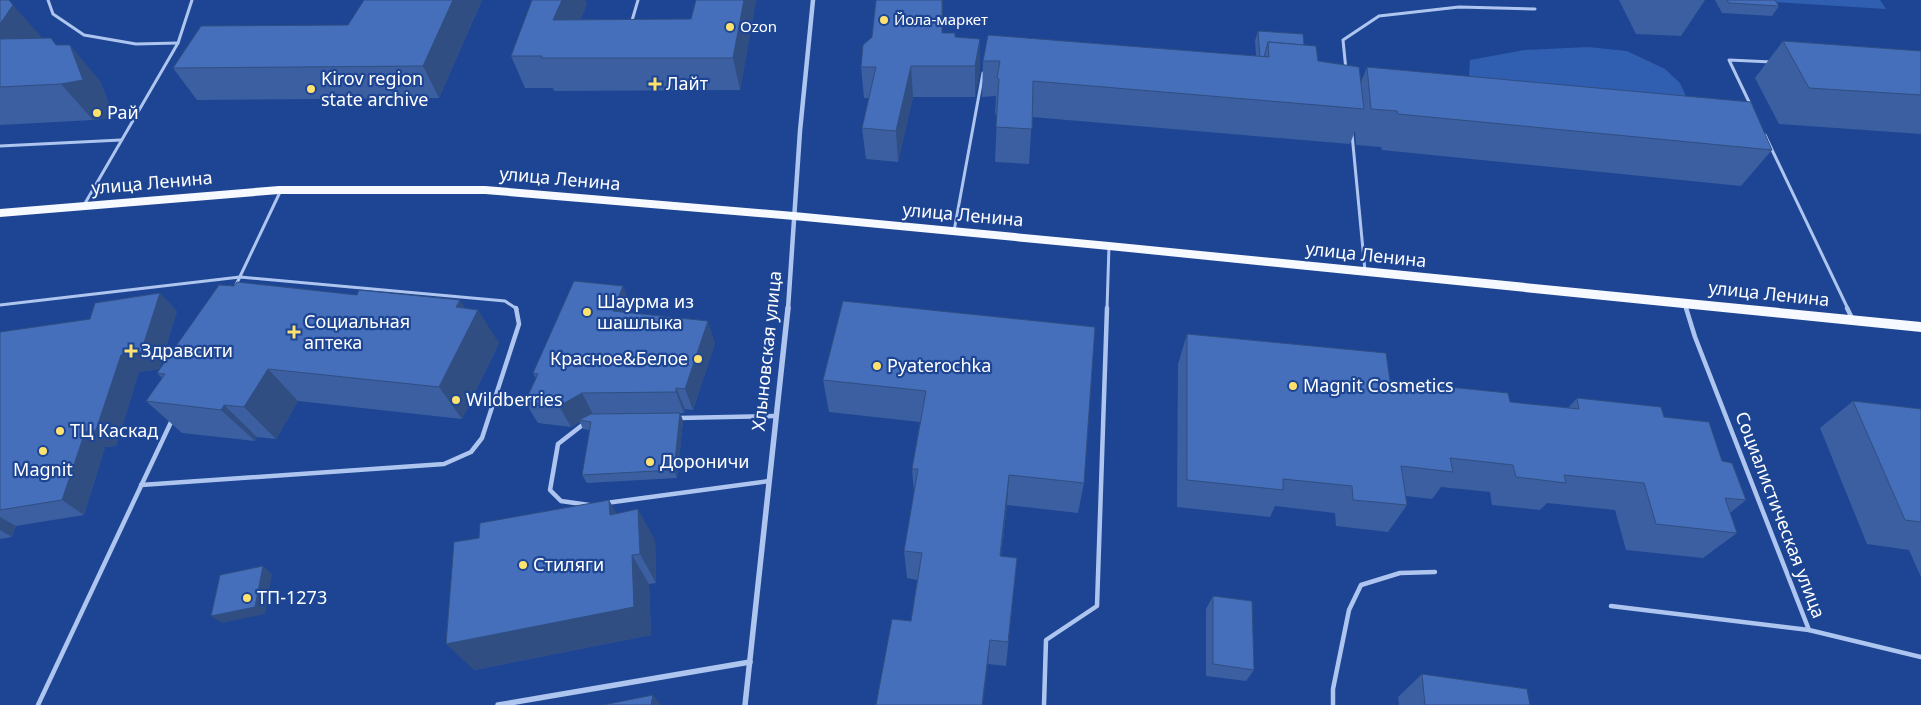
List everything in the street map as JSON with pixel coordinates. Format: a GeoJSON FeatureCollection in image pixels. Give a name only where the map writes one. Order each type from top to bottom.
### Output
{"type":"FeatureCollection","features":[{"type":"Feature","properties":{"kind":"main road","name":"улица Ленина"},"geometry":{"type":"LineString","coordinates":[[0,214],[281,190],[485,190],[794,216],[1921,327]]}},
{"type":"Feature","properties":{"kind":"street","name":"Хлыновская улица"},"geometry":{"type":"LineString","coordinates":[[745,705],[789,301],[800,131],[813,0]]}},
{"type":"Feature","properties":{"kind":"street"},"geometry":{"type":"LineString","coordinates":[[498,705],[750,662]]}},
{"type":"Feature","properties":{"kind":"lane"},"geometry":{"type":"LineString","coordinates":[[48,0],[53,14],[84,36],[136,44],[178,43]]}},
{"type":"Feature","properties":{"kind":"lane"},"geometry":{"type":"LineString","coordinates":[[83,206],[178,43],[192,0]]}},
{"type":"Feature","properties":{"kind":"lane"},"geometry":{"type":"LineString","coordinates":[[629,30],[638,0]]}},
{"type":"Feature","properties":{"kind":"lane"},"geometry":{"type":"LineString","coordinates":[[1457,0],[1459,7]]}},
{"type":"Feature","properties":{"kind":"lane"},"geometry":{"type":"LineString","coordinates":[[1346,74],[1343,40],[1379,16],[1459,7],[1535,9]]}},
{"type":"Feature","properties":{"kind":"lane"},"geometry":{"type":"LineString","coordinates":[[1754,112],[1729,60],[1777,63]]}},
{"type":"Feature","properties":{"kind":"lane"},"geometry":{"type":"LineString","coordinates":[[954,232],[984,68]]}},
{"type":"Feature","properties":{"kind":"lane"},"geometry":{"type":"LineString","coordinates":[[1762,129],[1853,320]]}},
{"type":"Feature","properties":{"kind":"lane"},"geometry":{"type":"LineString","coordinates":[[1352,132],[1365,273]]}},
{"type":"Feature","properties":{"kind":"lane"},"geometry":{"type":"LineString","coordinates":[[0,146],[121,140]]}},
{"type":"Feature","properties":{"kind":"lane"},"geometry":{"type":"LineString","coordinates":[[235,286],[281,190]]}},
{"type":"Feature","properties":{"kind":"lane"},"geometry":{"type":"LineString","coordinates":[[1044,705],[1046,640],[1098,606],[1108,246]]}},
{"type":"Feature","properties":{"kind":"lane"},"geometry":{"type":"LineString","coordinates":[[0,305],[240,277],[505,301],[518,309],[519,324],[482,438],[470,452],[444,464],[141,485]]}},
{"type":"Feature","properties":{"kind":"lane","name":"Социалистическая улица"},"geometry":{"type":"LineString","coordinates":[[1685,303],[1695,338],[1809,630],[1921,657]]}},
{"type":"Feature","properties":{"kind":"lane"},"geometry":{"type":"LineString","coordinates":[[38,705],[177,410]]}},
{"type":"Feature","properties":{"kind":"lane"},"geometry":{"type":"LineString","coordinates":[[677,418],[776,416]]}},
{"type":"Feature","properties":{"kind":"lane"},"geometry":{"type":"LineString","coordinates":[[587,421],[558,444],[550,490],[561,501],[590,505]]}},
{"type":"Feature","properties":{"kind":"lane"},"geometry":{"type":"LineString","coordinates":[[600,504],[770,481]]}},
{"type":"Feature","properties":{"kind":"lane"},"geometry":{"type":"LineString","coordinates":[[1333,705],[1333,689],[1349,610],[1361,585],[1400,574],[1434,572]]}},
{"type":"Feature","properties":{"kind":"lane"},"geometry":{"type":"LineString","coordinates":[[1611,606],[1809,630]]}},
{"type":"Feature","properties":{"kind":"shaded area"},"geometry":{"type":"Polygon","coordinates":[[[1771,0],[1880,0],[1886,9],[1772,2],[1771,0]]]}},
{"type":"Feature","properties":{"kind":"shaded area"},"geometry":{"type":"Polygon","coordinates":[[[1588,47],[1627,51],[1665,69],[1680,83],[1689,103],[1486,95],[1469,76],[1470,60],[1524,50],[1588,47]]]}},
{"type":"Feature","properties":{"kind":"building"},"geometry":{"type":"Polygon","coordinates":[[[0,0],[9,0],[13,5],[0,24],[0,0]]]}},
{"type":"Feature","properties":{"kind":"building"},"geometry":{"type":"Polygon","coordinates":[[[364,0],[453,0],[423,66],[173,68],[201,26],[348,25],[364,0]]]}},
{"type":"Feature","properties":{"kind":"building"},"geometry":{"type":"Polygon","coordinates":[[[532,0],[562,0],[553,20],[691,19],[696,0],[744,0],[733,58],[541,58],[542,56],[511,56],[532,0]]]}},
{"type":"Feature","properties":{"kind":"building"},"geometry":{"type":"Polygon","coordinates":[[[876,0],[942,0],[942,33],[955,33],[955,37],[980,39],[975,66],[911,66],[896,131],[862,128],[876,67],[861,67],[863,45],[872,37],[876,0]]]}},
{"type":"Feature","properties":{"kind":"building"},"geometry":{"type":"Polygon","coordinates":[[[1727,0],[1775,0],[1779,6],[1729,3],[1727,0]]]}},
{"type":"Feature","properties":{"kind":"building"},"geometry":{"type":"Polygon","coordinates":[[[1258,31],[1303,34],[1304,45],[1268,42],[1264,57],[1260,57],[1258,31]]]}},
{"type":"Feature","properties":{"kind":"building"},"geometry":{"type":"Polygon","coordinates":[[[988,35],[1269,57],[1268,42],[1316,46],[1318,61],[1359,67],[1364,109],[1033,81],[1032,129],[996,127],[999,79],[997,78],[1000,61],[983,61],[988,35]]]}},
{"type":"Feature","properties":{"kind":"building"},"geometry":{"type":"Polygon","coordinates":[[[51,38],[56,45],[70,45],[83,80],[61,84],[0,87],[0,39],[51,38]]]}},
{"type":"Feature","properties":{"kind":"building"},"geometry":{"type":"Polygon","coordinates":[[[1783,41],[1921,51],[1921,95],[1809,88],[1783,41]]]}},
{"type":"Feature","properties":{"kind":"building"},"geometry":{"type":"Polygon","coordinates":[[[1367,67],[1751,102],[1772,150],[1398,114],[1397,111],[1371,109],[1367,67]]]}},
{"type":"Feature","properties":{"kind":"building"},"geometry":{"type":"Polygon","coordinates":[[[574,281],[623,286],[613,311],[708,321],[685,389],[676,388],[676,392],[582,393],[559,406],[525,402],[538,374],[533,373],[574,281]]]}},
{"type":"Feature","properties":{"kind":"building"},"geometry":{"type":"Polygon","coordinates":[[[237,282],[357,295],[359,290],[460,300],[456,307],[478,310],[439,387],[268,369],[244,407],[224,405],[221,410],[146,401],[165,374],[157,373],[219,285],[234,286],[237,282]]]}},
{"type":"Feature","properties":{"kind":"building","name":"ТЦ Каскад"},"geometry":{"type":"Polygon","coordinates":[[[160,293],[141,352],[121,355],[96,430],[85,432],[62,500],[0,510],[0,332],[90,319],[95,303],[160,293]]]}},
{"type":"Feature","properties":{"kind":"building"},"geometry":{"type":"Polygon","coordinates":[[[843,301],[1095,327],[1084,483],[1009,475],[1000,556],[1017,558],[1008,642],[990,640],[982,705],[876,705],[892,619],[911,621],[922,553],[904,551],[918,469],[912,469],[926,391],[823,380],[843,301]]]}},
{"type":"Feature","properties":{"kind":"building"},"geometry":{"type":"Polygon","coordinates":[[[1187,334],[1386,353],[1390,381],[1508,393],[1510,402],[1579,409],[1577,398],[1661,407],[1664,417],[1709,422],[1722,461],[1732,463],[1746,500],[1725,498],[1737,533],[1656,524],[1644,483],[1564,475],[1566,483],[1516,477],[1513,465],[1450,458],[1453,472],[1401,466],[1407,505],[1353,500],[1352,486],[1283,479],[1283,490],[1187,480],[1187,334]]]}},
{"type":"Feature","properties":{"kind":"building"},"geometry":{"type":"Polygon","coordinates":[[[1853,401],[1921,409],[1921,522],[1905,520],[1853,401]]]}},
{"type":"Feature","properties":{"kind":"building"},"geometry":{"type":"Polygon","coordinates":[[[680,413],[674,470],[582,475],[591,422],[579,420],[591,414],[680,413]]]}},
{"type":"Feature","properties":{"kind":"building"},"geometry":{"type":"Polygon","coordinates":[[[609,500],[610,515],[638,509],[640,554],[632,555],[634,607],[446,644],[454,542],[479,538],[480,523],[609,500]]]}},
{"type":"Feature","properties":{"kind":"building"},"geometry":{"type":"Polygon","coordinates":[[[263,566],[255,607],[211,616],[220,575],[263,566]]]}},
{"type":"Feature","properties":{"kind":"building"},"geometry":{"type":"Polygon","coordinates":[[[1213,596],[1252,601],[1254,670],[1213,664],[1213,596]]]}},
{"type":"Feature","properties":{"kind":"building"},"geometry":{"type":"Polygon","coordinates":[[[1422,674],[1527,689],[1530,705],[1425,705],[1422,674]]]}},
{"type":"Feature","properties":{"kind":"building"},"geometry":{"type":"Polygon","coordinates":[[[653,695],[651,705],[603,705],[653,695]]]}},
{"type":"Feature","properties":{"kind":"place","name":"Йола-маркет"},"geometry":{"type":"Point","coordinates":[884,20]}},
{"type":"Feature","properties":{"kind":"place","name":"Ozon"},"geometry":{"type":"Point","coordinates":[730,27]}},
{"type":"Feature","properties":{"kind":"place","name":"Лайт"},"geometry":{"type":"Point","coordinates":[655,84]}},
{"type":"Feature","properties":{"kind":"place","name":"Kirov region state archive"},"geometry":{"type":"Point","coordinates":[311,89]}},
{"type":"Feature","properties":{"kind":"place","name":"Рай"},"geometry":{"type":"Point","coordinates":[97,113]}},
{"type":"Feature","properties":{"kind":"place","name":"Шаурма из шашлыка"},"geometry":{"type":"Point","coordinates":[587,312]}},
{"type":"Feature","properties":{"kind":"place","name":"Социальная аптека"},"geometry":{"type":"Point","coordinates":[294,332]}},
{"type":"Feature","properties":{"kind":"place","name":"Здравсити"},"geometry":{"type":"Point","coordinates":[131,351]}},
{"type":"Feature","properties":{"kind":"place","name":"Красное&Белое"},"geometry":{"type":"Point","coordinates":[698,359]}},
{"type":"Feature","properties":{"kind":"place","name":"Pyaterochka"},"geometry":{"type":"Point","coordinates":[877,366]}},
{"type":"Feature","properties":{"kind":"place","name":"Magnit Cosmetics"},"geometry":{"type":"Point","coordinates":[1293,386]}},
{"type":"Feature","properties":{"kind":"place","name":"Wildberries"},"geometry":{"type":"Point","coordinates":[456,400]}},
{"type":"Feature","properties":{"kind":"place","name":"ТЦ Каскад"},"geometry":{"type":"Point","coordinates":[60,431]}},
{"type":"Feature","properties":{"kind":"place","name":"Magnit"},"geometry":{"type":"Point","coordinates":[43,451]}},
{"type":"Feature","properties":{"kind":"place","name":"Дороничи"},"geometry":{"type":"Point","coordinates":[650,462]}},
{"type":"Feature","properties":{"kind":"place","name":"Стиляги"},"geometry":{"type":"Point","coordinates":[523,565]}},
{"type":"Feature","properties":{"kind":"place","name":"ТП-1273"},"geometry":{"type":"Point","coordinates":[247,598]}}]}
